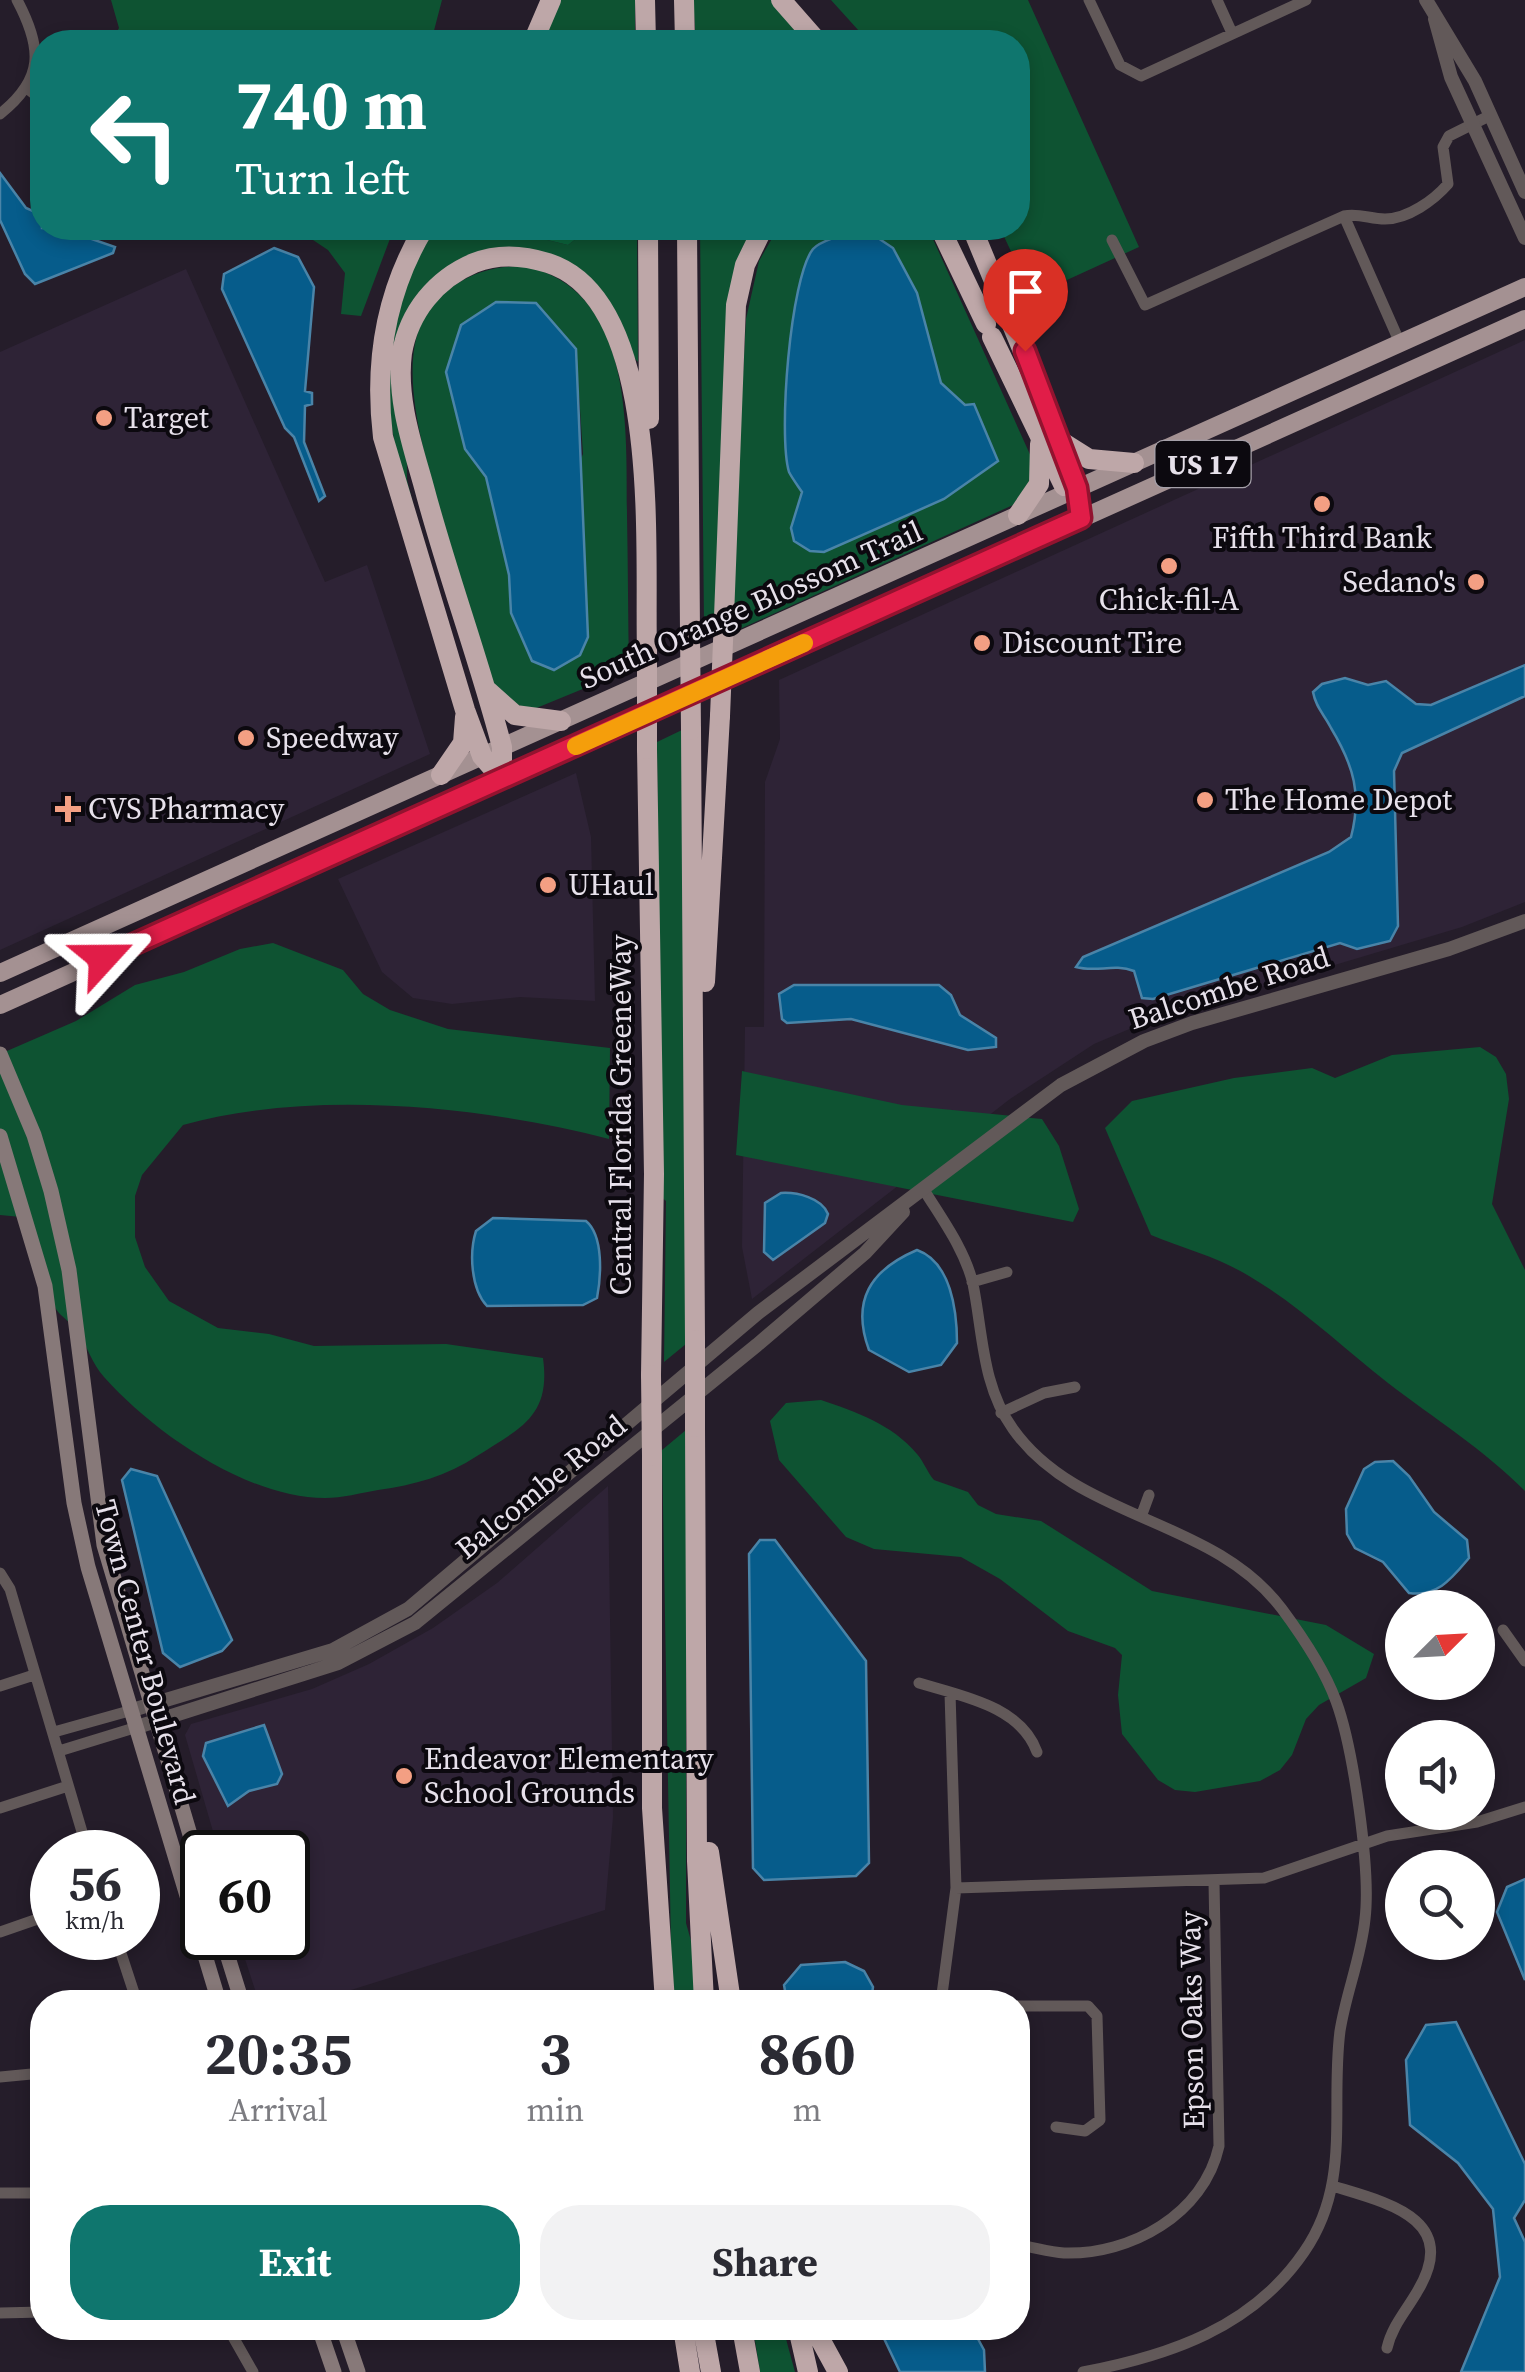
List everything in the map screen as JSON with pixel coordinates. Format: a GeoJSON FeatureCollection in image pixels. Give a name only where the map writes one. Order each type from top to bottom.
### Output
{"type":"FeatureCollection","features":[{"type":"Feature","properties":{"kind":"highway"},"geometry":{"type":"LineString","coordinates":[[537,30],[551,0]]}},
{"type":"Feature","properties":{"kind":"highway"},"geometry":{"type":"LineString","coordinates":[[645,0],[646,30]]}},
{"type":"Feature","properties":{"kind":"highway"},"geometry":{"type":"LineString","coordinates":[[684,0],[685,30]]}},
{"type":"Feature","properties":{"kind":"highway"},"geometry":{"type":"LineString","coordinates":[[781,0],[807,30]]}},
{"type":"Feature","properties":{"kind":"highway"},"geometry":{"type":"LineString","coordinates":[[419,240],[390,303],[378,397],[391,472],[464,710],[492,752],[502,779]]}},
{"type":"Feature","properties":{"kind":"highway","name":"Central Florida GreeneWay"},"geometry":{"type":"LineString","coordinates":[[648,240],[647,749],[654,1174],[652,1808],[665,1990]]}},
{"type":"Feature","properties":{"kind":"highway"},"geometry":{"type":"LineString","coordinates":[[687,240],[696,1741],[704,1990]]}},
{"type":"Feature","properties":{"kind":"highway"},"geometry":{"type":"LineString","coordinates":[[694,1174],[720,716],[736,306],[746,265],[757,240]]}},
{"type":"Feature","properties":{"kind":"highway"},"geometry":{"type":"LineString","coordinates":[[946,240],[989,330],[1048,435],[1078,455],[1134,464]]}},
{"type":"Feature","properties":{"kind":"highway"},"geometry":{"type":"LineString","coordinates":[[976,240],[1081,518]]}},
{"type":"Feature","properties":{"kind":"highway"},"geometry":{"type":"LineString","coordinates":[[492,752],[486,688],[406,422],[402,354],[409,327],[438,285],[476,262],[498,256],[532,258],[574,277],[603,306],[624,350],[639,426],[648,652]]}},
{"type":"Feature","properties":{"kind":"highway"},"geometry":{"type":"LineString","coordinates":[[1018,515],[1034,495],[1048,435]]}},
{"type":"Feature","properties":{"kind":"highway"},"geometry":{"type":"LineString","coordinates":[[486,688],[515,715],[560,721]]}},
{"type":"Feature","properties":{"kind":"highway"},"geometry":{"type":"LineString","coordinates":[[441,775],[463,744],[464,710]]}},
{"type":"Feature","properties":{"kind":"highway"},"geometry":{"type":"LineString","coordinates":[[696,1741],[729,1990]]}},
{"type":"Feature","properties":{"kind":"highway"},"geometry":{"type":"LineString","coordinates":[[652,1808],[652,1990]]}},
{"type":"Feature","properties":{"kind":"highway"},"geometry":{"type":"LineString","coordinates":[[685,2340],[690,2372]]}},
{"type":"Feature","properties":{"kind":"highway"},"geometry":{"type":"LineString","coordinates":[[705,2340],[710,2372]]}},
{"type":"Feature","properties":{"kind":"highway"},"geometry":{"type":"LineString","coordinates":[[744,2340],[750,2372]]}},
{"type":"Feature","properties":{"kind":"highway"},"geometry":{"type":"LineString","coordinates":[[801,2340],[808,2372]]}},
{"type":"Feature","properties":{"kind":"highway"},"geometry":{"type":"LineString","coordinates":[[821,2340],[838,2372]]}},
{"type":"Feature","properties":{"kind":"main road","name":"South Orange Blossom Trail"},"geometry":{"type":"LineString","coordinates":[[0,973],[1525,287]]}},
{"type":"Feature","properties":{"kind":"main road","name":"South Orange Blossom Trail"},"geometry":{"type":"LineString","coordinates":[[0,1005],[1525,319]]}},
{"type":"Feature","properties":{"kind":"main road"},"geometry":{"type":"LineString","coordinates":[[1325,409],[1333,386],[1351,365]]}},
{"type":"Feature","properties":{"kind":"main road","name":"Town Center Boulevard"},"geometry":{"type":"LineString","coordinates":[[0,1054],[34,1134],[61,1232],[78,1334],[95,1498],[149,1704],[188,1830]]}},
{"type":"Feature","properties":{"kind":"main road","name":"Town Center Boulevard"},"geometry":{"type":"LineString","coordinates":[[0,1136],[45,1286],[74,1502],[88,1567],[215,1990]]}},
{"type":"Feature","properties":{"kind":"main road"},"geometry":{"type":"LineString","coordinates":[[229,1960],[238,1990]]}},
{"type":"Feature","properties":{"kind":"main road"},"geometry":{"type":"LineString","coordinates":[[323,2340],[334,2372]]}},
{"type":"Feature","properties":{"kind":"main road"},"geometry":{"type":"LineString","coordinates":[[347,2340],[358,2372]]}},
{"type":"Feature","properties":{"kind":"street"},"geometry":{"type":"LineString","coordinates":[[17,0],[30,35]]}},
{"type":"Feature","properties":{"kind":"street"},"geometry":{"type":"LineString","coordinates":[[1089,0],[1120,65],[1128,73],[1141,76],[1306,0]]}},
{"type":"Feature","properties":{"kind":"street"},"geometry":{"type":"LineString","coordinates":[[1218,0],[1232,33]]}},
{"type":"Feature","properties":{"kind":"street"},"geometry":{"type":"LineString","coordinates":[[1426,0],[1476,81],[1525,192]]}},
{"type":"Feature","properties":{"kind":"street"},"geometry":{"type":"LineString","coordinates":[[1435,19],[1451,77],[1525,238]]}},
{"type":"Feature","properties":{"kind":"street"},"geometry":{"type":"LineString","coordinates":[[0,114],[29,90],[30,83]]}},
{"type":"Feature","properties":{"kind":"street"},"geometry":{"type":"LineString","coordinates":[[1112,240],[1144,304],[1344,216],[1360,213],[1387,219],[1432,202],[1448,184],[1443,147],[1449,136],[1490,115]]}},
{"type":"Feature","properties":{"kind":"street"},"geometry":{"type":"LineString","coordinates":[[1344,216],[1400,343]]}},
{"type":"Feature","properties":{"kind":"street","name":"Balcombe Road"},"geometry":{"type":"LineString","coordinates":[[129,1711],[333,1650],[408,1609],[758,1313],[1054,1089],[1144,1041],[1449,949],[1525,920]]}},
{"type":"Feature","properties":{"kind":"street"},"geometry":{"type":"LineString","coordinates":[[924,1190],[962,1254],[972,1282],[984,1362],[1001,1413],[1039,1461],[1079,1488],[1202,1542],[1239,1568],[1290,1620],[1336,1701],[1361,1844],[1366,1912],[1340,2029],[1336,2187],[1305,2251],[1272,2291],[1187,2346],[1083,2372]]}},
{"type":"Feature","properties":{"kind":"street","name":"Balcombe Road"},"geometry":{"type":"LineString","coordinates":[[134,1728],[338,1663],[415,1623],[865,1254],[924,1190]]}},
{"type":"Feature","properties":{"kind":"street"},"geometry":{"type":"LineString","coordinates":[[972,1282],[1007,1272]]}},
{"type":"Feature","properties":{"kind":"street"},"geometry":{"type":"LineString","coordinates":[[1001,1413],[1044,1393],[1075,1387]]}},
{"type":"Feature","properties":{"kind":"street"},"geometry":{"type":"LineString","coordinates":[[1142,1514],[1149,1496]]}},
{"type":"Feature","properties":{"kind":"street"},"geometry":{"type":"LineString","coordinates":[[0,1573],[10,1589],[81,1830]]}},
{"type":"Feature","properties":{"kind":"street"},"geometry":{"type":"LineString","coordinates":[[1503,1630],[1525,1661]]}},
{"type":"Feature","properties":{"kind":"street"},"geometry":{"type":"LineString","coordinates":[[0,1686],[34,1675]]}},
{"type":"Feature","properties":{"kind":"street"},"geometry":{"type":"LineString","coordinates":[[919,1683],[1011,1716],[1031,1735],[1037,1752]]}},
{"type":"Feature","properties":{"kind":"street"},"geometry":{"type":"LineString","coordinates":[[943,1990],[956,1888],[950,1692]]}},
{"type":"Feature","properties":{"kind":"street"},"geometry":{"type":"LineString","coordinates":[[54,1732],[129,1711]]}},
{"type":"Feature","properties":{"kind":"street"},"geometry":{"type":"LineString","coordinates":[[60,1752],[134,1728]]}},
{"type":"Feature","properties":{"kind":"street"},"geometry":{"type":"LineString","coordinates":[[0,1808],[68,1786]]}},
{"type":"Feature","properties":{"kind":"street"},"geometry":{"type":"LineString","coordinates":[[956,1888],[1264,1878],[1416,1829],[1477,1822],[1525,1807]]}},
{"type":"Feature","properties":{"kind":"street","name":"Epson Oaks Way"},"geometry":{"type":"LineString","coordinates":[[1030,2247],[1064,2252],[1126,2243],[1152,2231],[1192,2200],[1215,2166],[1219,2146],[1214,1882]]}},
{"type":"Feature","properties":{"kind":"street"},"geometry":{"type":"LineString","coordinates":[[0,1932],[30,1922]]}},
{"type":"Feature","properties":{"kind":"street"},"geometry":{"type":"LineString","coordinates":[[123,1960],[133,1990]]}},
{"type":"Feature","properties":{"kind":"street"},"geometry":{"type":"LineString","coordinates":[[1030,2006],[1088,2006],[1097,2016],[1100,2120],[1085,2131],[1056,2127]]}},
{"type":"Feature","properties":{"kind":"street"},"geometry":{"type":"LineString","coordinates":[[0,2077],[30,2075]]}},
{"type":"Feature","properties":{"kind":"street"},"geometry":{"type":"LineString","coordinates":[[1336,2187],[1400,2206],[1416,2218],[1430,2248],[1430,2268],[1391,2331],[1387,2348]]}},
{"type":"Feature","properties":{"kind":"street"},"geometry":{"type":"LineString","coordinates":[[0,2193],[30,2194]]}},
{"type":"Feature","properties":{"kind":"street"},"geometry":{"type":"LineString","coordinates":[[0,2313],[30,2312]]}},
{"type":"Feature","properties":{"kind":"street"},"geometry":{"type":"LineString","coordinates":[[235,2340],[252,2372]]}},
{"type":"Feature","properties":{"kind":"shaded area"},"geometry":{"type":"Polygon","coordinates":[[[186,269],[325,582],[367,565],[430,754],[0,950],[0,352],[186,269]]]}},
{"type":"Feature","properties":{"kind":"shaded area"},"geometry":{"type":"Polygon","coordinates":[[[1525,340],[1525,902],[1462,927],[1153,1019],[1094,1044],[1010,1099],[752,1299],[742,1247],[745,1027],[764,1027],[765,782],[780,739],[779,680],[1525,340]]]}},
{"type":"Feature","properties":{"kind":"shaded area"},"geometry":{"type":"Polygon","coordinates":[[[576,773],[591,837],[595,1001],[520,997],[452,1004],[413,998],[382,972],[338,879],[576,773]]]}},
{"type":"Feature","properties":{"kind":"shaded area","name":"Endeavor Elementary School Grounds"},"geometry":{"type":"Polygon","coordinates":[[[608,1486],[613,1817],[605,1910],[351,1990],[255,1990],[245,1960],[310,1960],[310,1830],[213,1830],[185,1735],[191,1724],[312,1689],[369,1664],[433,1628],[497,1583],[608,1486]]]}},
{"type":"Feature","properties":{"kind":"green space"},"geometry":{"type":"Polygon","coordinates":[[[111,0],[442,0],[434,30],[119,28],[111,0]]]}},
{"type":"Feature","properties":{"kind":"green space"},"geometry":{"type":"Polygon","coordinates":[[[556,0],[635,0],[635,30],[543,30],[556,0]]]}},
{"type":"Feature","properties":{"kind":"green space"},"geometry":{"type":"Polygon","coordinates":[[[693,0],[776,0],[802,30],[695,30],[693,0]]]}},
{"type":"Feature","properties":{"kind":"green space"},"geometry":{"type":"Polygon","coordinates":[[[831,0],[1028,0],[1139,247],[1032,296],[1006,240],[1030,240],[1030,30],[858,30],[831,0]]]}},
{"type":"Feature","properties":{"kind":"green space"},"geometry":{"type":"Polygon","coordinates":[[[313,240],[390,240],[361,316],[341,314],[345,273],[328,250],[313,240]]]}},
{"type":"Feature","properties":{"kind":"green space"},"geometry":{"type":"Polygon","coordinates":[[[423,240],[547,240],[568,245],[574,240],[637,240],[638,362],[609,302],[597,287],[571,267],[539,256],[500,249],[406,318],[407,480],[416,515],[394,440],[388,370],[399,300],[423,240]]]}},
{"type":"Feature","properties":{"kind":"green space"},"geometry":{"type":"Polygon","coordinates":[[[547,240],[574,240],[568,245],[547,240]]]}},
{"type":"Feature","properties":{"kind":"green space"},"geometry":{"type":"Polygon","coordinates":[[[700,240],[750,240],[718,619],[704,624],[700,240]]]}},
{"type":"Feature","properties":{"kind":"green space"},"geometry":{"type":"Polygon","coordinates":[[[771,240],[933,240],[1037,470],[1013,505],[729,634],[746,319],[759,261],[771,240]],[[917,293],[790,354],[789,471],[802,492],[792,528],[810,551],[824,552],[944,499],[966,406],[941,383],[917,293]]]}},
{"type":"Feature","properties":{"kind":"green space"},"geometry":{"type":"Polygon","coordinates":[[[515,266],[561,280],[587,303],[605,333],[617,368],[626,443],[629,670],[534,709],[501,695],[488,671],[423,445],[413,371],[417,337],[429,308],[453,286],[470,277],[515,266]],[[461,325],[447,371],[465,449],[486,477],[509,575],[511,613],[583,454],[576,349],[461,325]]]}},
{"type":"Feature","properties":{"kind":"green space"},"geometry":{"type":"Polygon","coordinates":[[[682,730],[686,1344],[664,1362],[666,1201],[661,1197],[657,742],[682,730]]]}},
{"type":"Feature","properties":{"kind":"green space"},"geometry":{"type":"Polygon","coordinates":[[[273,943],[343,970],[363,994],[390,1010],[448,1029],[610,1048],[609,1139],[560,1127],[452,1111],[396,1106],[285,1107],[183,1125],[142,1175],[135,1196],[135,1237],[145,1267],[169,1301],[218,1328],[269,1334],[314,1346],[446,1344],[543,1358],[542,1394],[530,1418],[466,1463],[417,1482],[338,1497],[295,1495],[265,1487],[204,1459],[149,1420],[104,1377],[77,1331],[50,1298],[21,1217],[0,1215],[0,1054],[76,1021],[135,985],[184,972],[240,949],[273,943]]]}},
{"type":"Feature","properties":{"kind":"green space"},"geometry":{"type":"Polygon","coordinates":[[[1480,1047],[1496,1057],[1506,1074],[1509,1099],[1492,1204],[1525,1270],[1525,1491],[1476,1448],[1268,1288],[1226,1264],[1151,1235],[1105,1128],[1132,1101],[1234,1078],[1312,1068],[1335,1078],[1392,1055],[1480,1047]]]}},
{"type":"Feature","properties":{"kind":"green space"},"geometry":{"type":"Polygon","coordinates":[[[742,1071],[902,1105],[1042,1119],[1059,1146],[1079,1209],[1073,1222],[736,1155],[742,1071]]]}},
{"type":"Feature","properties":{"kind":"green space"},"geometry":{"type":"Polygon","coordinates":[[[821,1400],[885,1427],[917,1454],[934,1480],[968,1492],[978,1505],[996,1514],[1041,1521],[1152,1591],[1326,1625],[1374,1654],[1366,1678],[1319,1705],[1306,1719],[1292,1755],[1280,1770],[1260,1781],[1195,1792],[1175,1790],[1158,1780],[1122,1734],[1118,1695],[1122,1655],[1115,1648],[1068,1631],[1000,1579],[961,1557],[874,1549],[846,1537],[779,1460],[770,1421],[786,1403],[821,1400]]]}},
{"type":"Feature","properties":{"kind":"green space"},"geometry":{"type":"Polygon","coordinates":[[[686,1430],[686,1923],[693,1948],[696,1990],[672,1990],[662,1450],[686,1430]]]}},
{"type":"Feature","properties":{"kind":"green space"},"geometry":{"type":"Polygon","coordinates":[[[755,2340],[786,2340],[795,2372],[760,2372],[755,2340]]]}},
{"type":"Feature","properties":{"kind":"water"},"geometry":{"type":"Polygon","coordinates":[[[0,173],[30,210],[30,240],[95,240],[115,247],[113,253],[35,284],[25,274],[0,220],[0,173]]]}},
{"type":"Feature","properties":{"kind":"water"},"geometry":{"type":"Polygon","coordinates":[[[881,240],[893,248],[917,293],[941,383],[965,405],[974,404],[998,461],[944,499],[824,552],[810,551],[794,541],[791,528],[802,492],[789,472],[785,426],[788,358],[798,291],[813,249],[822,243],[881,240]]]}},
{"type":"Feature","properties":{"kind":"water"},"geometry":{"type":"Polygon","coordinates":[[[274,248],[298,257],[314,287],[305,391],[312,393],[312,404],[305,406],[304,442],[325,496],[319,501],[294,437],[285,428],[222,289],[224,274],[274,248]]]}},
{"type":"Feature","properties":{"kind":"water"},"geometry":{"type":"Polygon","coordinates":[[[496,302],[536,303],[576,349],[588,637],[580,655],[554,670],[532,661],[511,613],[509,575],[486,477],[465,449],[446,372],[461,325],[496,302]]]}},
{"type":"Feature","properties":{"kind":"water"},"geometry":{"type":"Polygon","coordinates":[[[1525,665],[1525,696],[1402,753],[1394,771],[1398,926],[1390,941],[1357,949],[1340,943],[1153,999],[1142,998],[1134,971],[1076,967],[1083,957],[1329,852],[1351,837],[1356,808],[1354,781],[1339,742],[1314,698],[1313,692],[1322,684],[1345,678],[1368,685],[1386,681],[1416,704],[1431,705],[1525,665]]]}},
{"type":"Feature","properties":{"kind":"water"},"geometry":{"type":"Polygon","coordinates":[[[794,985],[939,985],[951,995],[960,1015],[996,1038],[996,1047],[968,1050],[851,1019],[787,1023],[782,1019],[779,994],[794,985]]]}},
{"type":"Feature","properties":{"kind":"water"},"geometry":{"type":"Polygon","coordinates":[[[781,1193],[808,1197],[828,1214],[825,1223],[773,1260],[764,1252],[765,1203],[781,1193]]]}},
{"type":"Feature","properties":{"kind":"water"},"geometry":{"type":"Polygon","coordinates":[[[493,1218],[586,1221],[598,1246],[597,1298],[583,1305],[487,1306],[475,1281],[473,1250],[476,1231],[493,1218]]]}},
{"type":"Feature","properties":{"kind":"water"},"geometry":{"type":"Polygon","coordinates":[[[917,1250],[938,1265],[945,1276],[956,1317],[957,1343],[941,1365],[909,1372],[869,1350],[862,1317],[864,1302],[876,1278],[917,1250]]]}},
{"type":"Feature","properties":{"kind":"water"},"geometry":{"type":"Polygon","coordinates":[[[1393,1461],[1409,1476],[1434,1512],[1467,1540],[1469,1558],[1436,1589],[1406,1590],[1383,1562],[1355,1548],[1347,1534],[1346,1509],[1364,1469],[1375,1462],[1393,1461]]]}},
{"type":"Feature","properties":{"kind":"water"},"geometry":{"type":"Polygon","coordinates":[[[131,1469],[157,1476],[232,1640],[222,1651],[180,1667],[163,1653],[122,1480],[131,1469]]]}},
{"type":"Feature","properties":{"kind":"water"},"geometry":{"type":"Polygon","coordinates":[[[760,1540],[775,1540],[866,1661],[869,1863],[856,1876],[764,1880],[753,1868],[749,1554],[760,1540]]]}},
{"type":"Feature","properties":{"kind":"water"},"geometry":{"type":"Polygon","coordinates":[[[264,1725],[282,1774],[277,1784],[249,1791],[228,1806],[203,1756],[206,1743],[264,1725]]]}},
{"type":"Feature","properties":{"kind":"water"},"geometry":{"type":"Polygon","coordinates":[[[1525,1879],[1525,1980],[1497,1912],[1507,1887],[1525,1879]]]}},
{"type":"Feature","properties":{"kind":"water"},"geometry":{"type":"Polygon","coordinates":[[[845,1962],[864,1971],[873,1990],[785,1990],[784,1985],[801,1965],[845,1962]]]}},
{"type":"Feature","properties":{"kind":"water"},"geometry":{"type":"Polygon","coordinates":[[[1456,2022],[1525,2164],[1525,2200],[1514,2218],[1525,2242],[1525,2372],[1461,2372],[1500,2277],[1493,2209],[1458,2163],[1410,2125],[1406,2060],[1426,2025],[1456,2022]]]}},
{"type":"Feature","properties":{"kind":"water"},"geometry":{"type":"Polygon","coordinates":[[[885,2340],[979,2340],[984,2350],[985,2372],[900,2372],[885,2340]]]}},
{"type":"Feature","properties":{"kind":"slow traffic"},"geometry":{"type":"LineString","coordinates":[[576,746],[804,643]]}},
{"type":"Feature","properties":{"kind":"place","name":"Target"},"geometry":{"type":"Point","coordinates":[104,418]}},
{"type":"Feature","properties":{"kind":"place","name":"Fifth Third Bank"},"geometry":{"type":"Point","coordinates":[1322,504]}},
{"type":"Feature","properties":{"kind":"place","name":"Chick-fil-A"},"geometry":{"type":"Point","coordinates":[1169,566]}},
{"type":"Feature","properties":{"kind":"place","name":"Sedano's"},"geometry":{"type":"Point","coordinates":[1476,582]}},
{"type":"Feature","properties":{"kind":"place","name":"Discount Tire"},"geometry":{"type":"Point","coordinates":[982,643]}},
{"type":"Feature","properties":{"kind":"place","name":"Speedway"},"geometry":{"type":"Point","coordinates":[246,738]}},
{"type":"Feature","properties":{"kind":"place","name":"The Home Depot"},"geometry":{"type":"Point","coordinates":[1205,800]}},
{"type":"Feature","properties":{"kind":"place","name":"CVS Pharmacy"},"geometry":{"type":"Point","coordinates":[68,809]}},
{"type":"Feature","properties":{"kind":"place","name":"UHaul"},"geometry":{"type":"Point","coordinates":[548,885]}},
{"type":"Feature","properties":{"kind":"place","name":"Endeavor Elementary School Grounds"},"geometry":{"type":"Point","coordinates":[404,1776]}},
{"type":"Feature","properties":{"kind":"route"},"geometry":{"type":"LineString","coordinates":[[103,958],[1081,518],[1077,488],[1025,351]]}}]}
